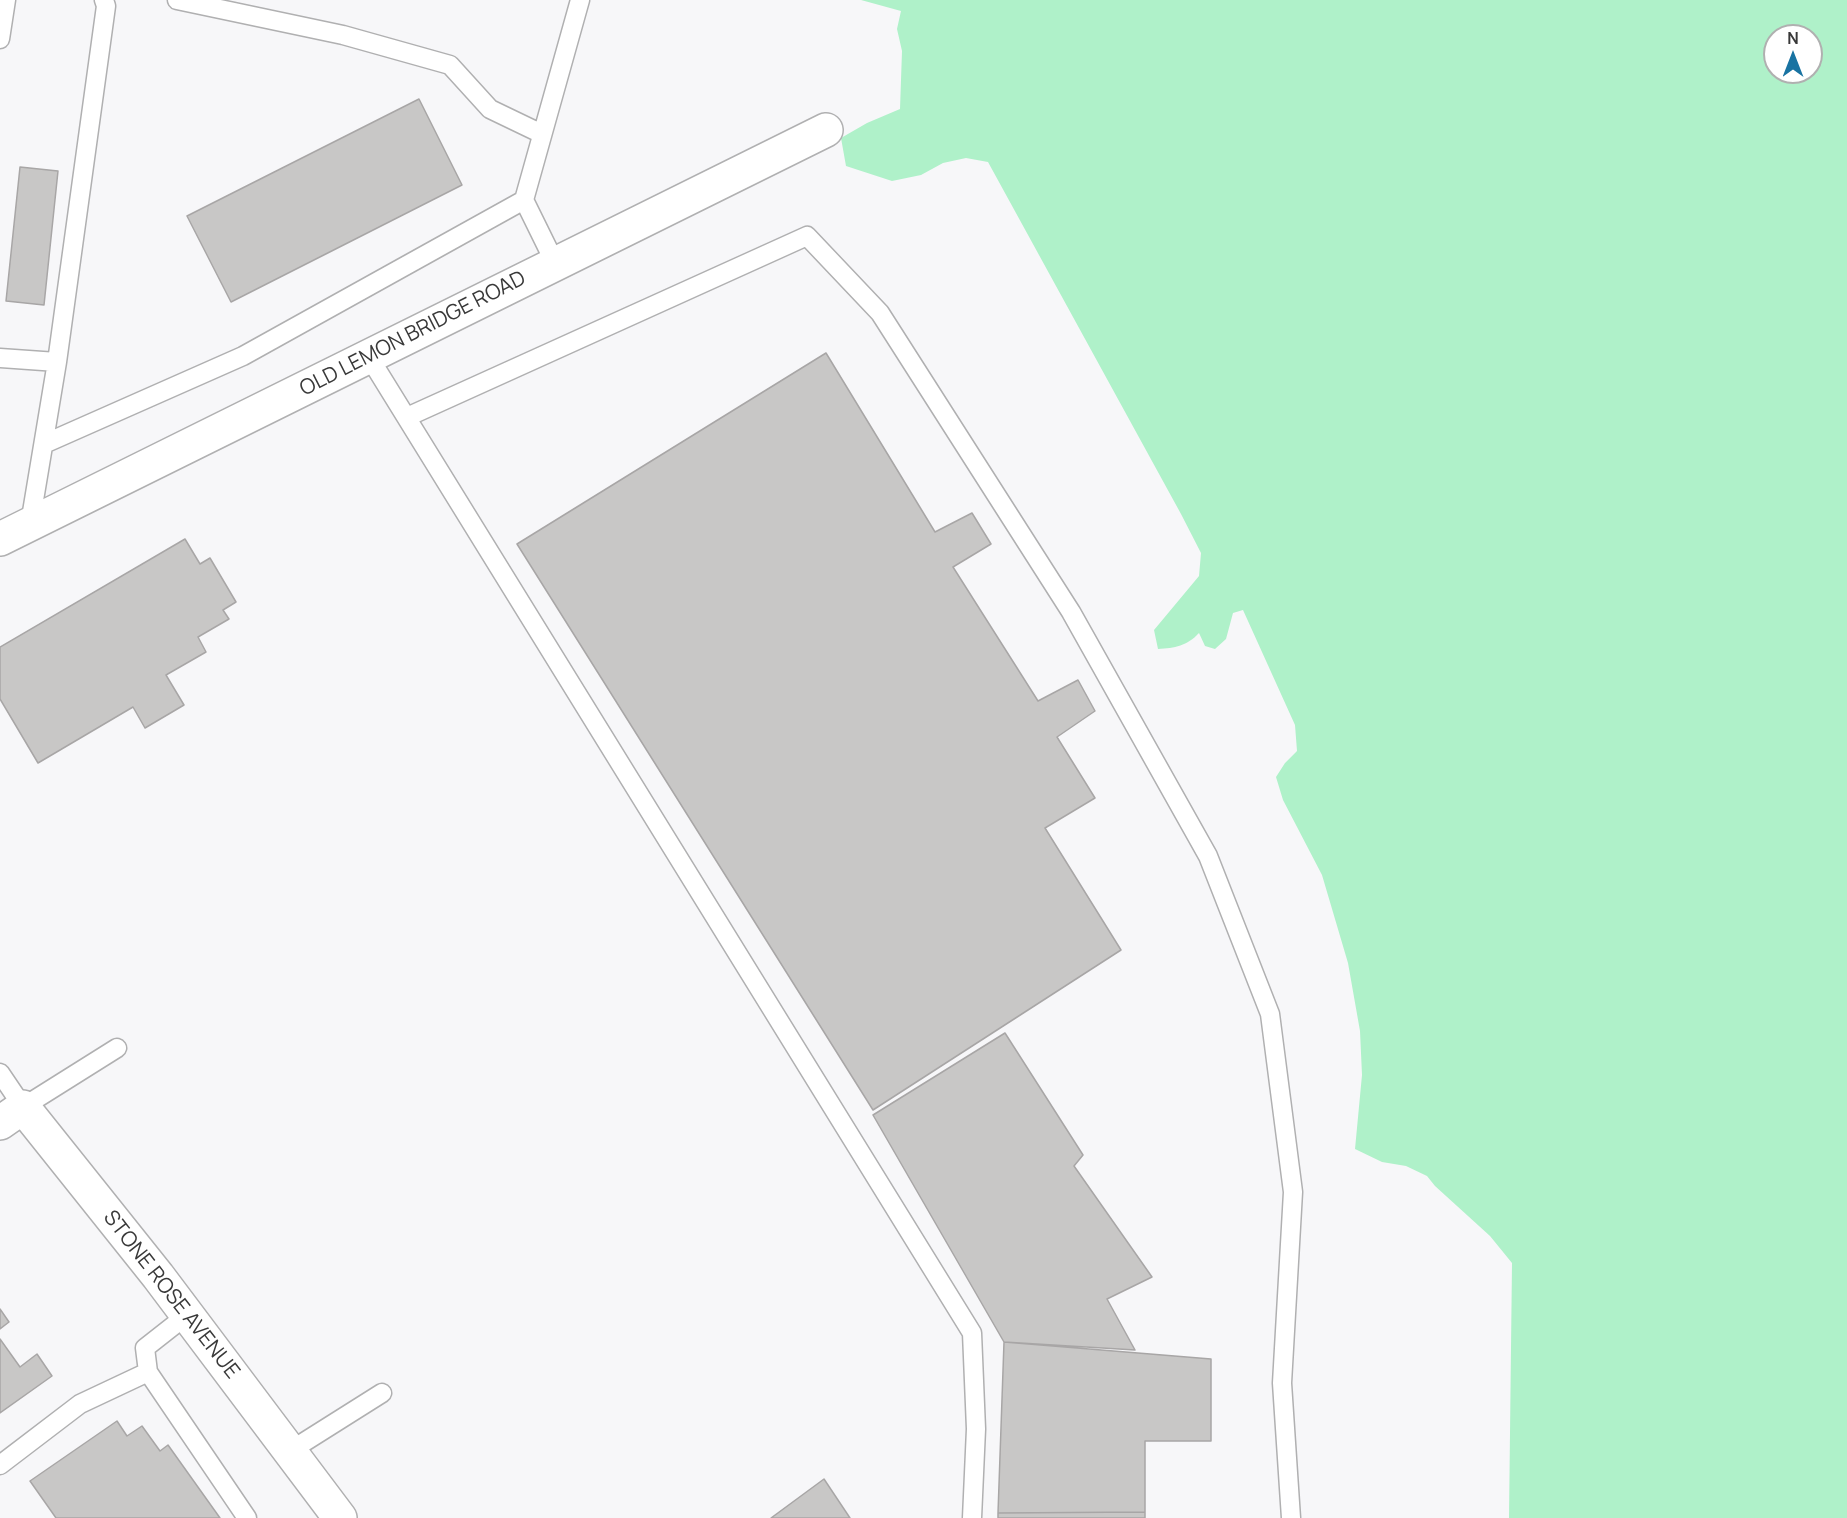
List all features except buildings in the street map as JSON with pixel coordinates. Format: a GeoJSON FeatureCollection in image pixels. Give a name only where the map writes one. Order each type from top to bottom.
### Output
{"type":"FeatureCollection","features":[{"type":"Feature","properties":{"kind":"street","name":"OLD LEMON BRIDGE ROAD"},"geometry":{"type":"LineString","coordinates":[[0,539],[826,130]]}},
{"type":"Feature","properties":{"kind":"street","name":"STONE ROSE AVENUE"},"geometry":{"type":"LineString","coordinates":[[11,1115],[187,1315],[340,1518]]}},
{"type":"Feature","properties":{"kind":"lane"},"geometry":{"type":"LineString","coordinates":[[0,39],[6,0]]}},
{"type":"Feature","properties":{"kind":"lane"},"geometry":{"type":"LineString","coordinates":[[30,524],[57,362],[106,6],[104,0]]}},
{"type":"Feature","properties":{"kind":"lane"},"geometry":{"type":"LineString","coordinates":[[177,0],[343,35],[450,65],[490,109],[542,134]]}},
{"type":"Feature","properties":{"kind":"lane"},"geometry":{"type":"LineString","coordinates":[[555,263],[524,200],[580,0]]}},
{"type":"Feature","properties":{"kind":"lane"},"geometry":{"type":"LineString","coordinates":[[44,444],[243,356],[524,200]]}},
{"type":"Feature","properties":{"kind":"lane"},"geometry":{"type":"LineString","coordinates":[[407,417],[807,236],[880,313],[1071,612],[1208,856],[1270,1014],[1293,1192],[1282,1383],[1291,1518]]}},
{"type":"Feature","properties":{"kind":"lane"},"geometry":{"type":"LineString","coordinates":[[369,357],[972,1333],[975,1429],[972,1518]]}},
{"type":"Feature","properties":{"kind":"lane"},"geometry":{"type":"LineString","coordinates":[[0,358],[57,362]]}},
{"type":"Feature","properties":{"kind":"lane"},"geometry":{"type":"LineString","coordinates":[[11,1115],[117,1048]]}},
{"type":"Feature","properties":{"kind":"lane","name":"STONE ROSE AVENUE"},"geometry":{"type":"LineString","coordinates":[[0,1073],[11,1115]]}},
{"type":"Feature","properties":{"kind":"lane"},"geometry":{"type":"LineString","coordinates":[[187,1315],[145,1348],[148,1372],[247,1518]]}},
{"type":"Feature","properties":{"kind":"lane"},"geometry":{"type":"LineString","coordinates":[[0,1465],[80,1404],[148,1372]]}},
{"type":"Feature","properties":{"kind":"lane"},"geometry":{"type":"LineString","coordinates":[[290,1451],[382,1393]]}},
{"type":"Feature","properties":{"kind":"green space"},"geometry":{"type":"Polygon","coordinates":[[[861,0],[1847,0],[1847,1518],[1509,1518],[1512,1263],[1490,1236],[1427,1176],[1406,1166],[1382,1162],[1355,1149],[1362,1075],[1360,1031],[1348,963],[1322,875],[1283,800],[1276,777],[1297,751],[1295,725],[1243,610],[1233,613],[1226,639],[1215,649],[1205,646],[1199,633],[1180,646],[1158,649],[1154,630],[1199,576],[1201,553],[988,162],[966,158],[943,163],[921,175],[892,181],[846,166],[841,138],[867,123],[900,109],[902,51],[897,29],[901,11],[861,0]]]}}]}
